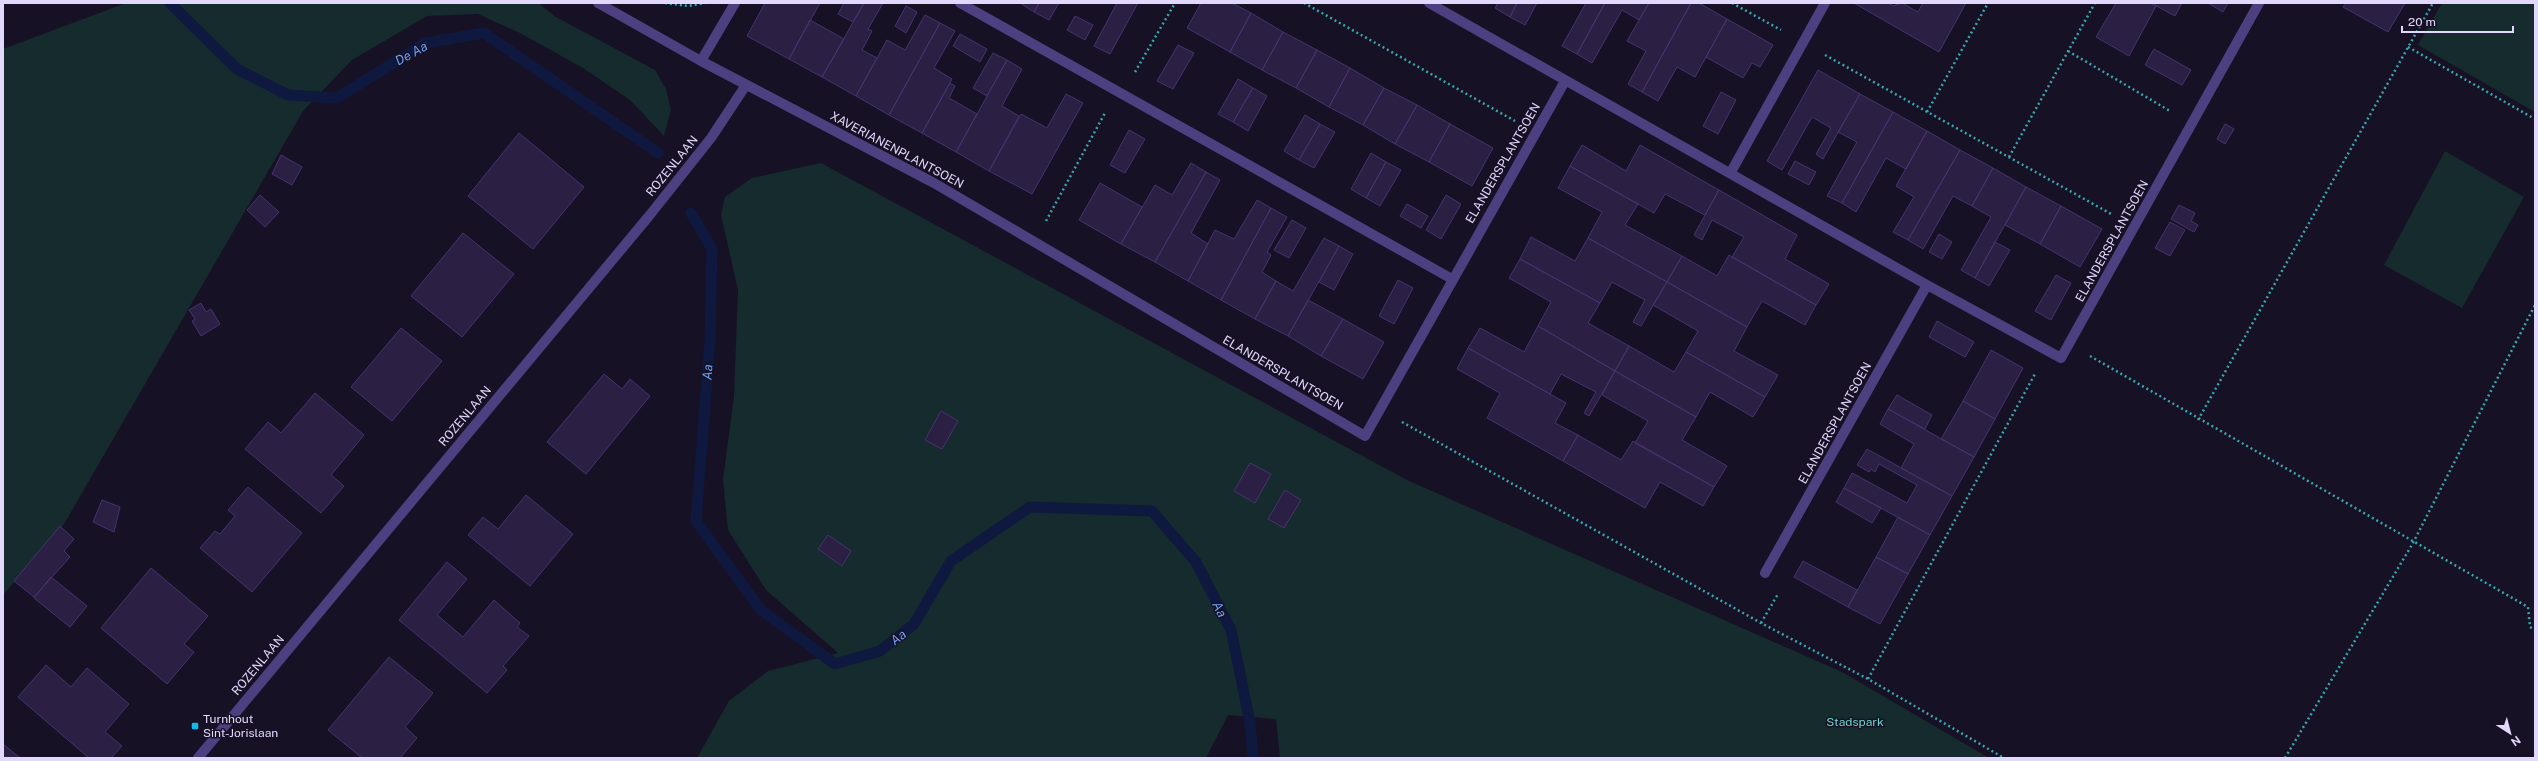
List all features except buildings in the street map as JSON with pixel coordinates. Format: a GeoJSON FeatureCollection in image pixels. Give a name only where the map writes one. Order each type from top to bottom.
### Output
{"type":"FeatureCollection","features":[{"type":"Feature","properties":{"kind":"street"},"geometry":{"type":"LineString","coordinates":[[598,3],[746,85]]}},
{"type":"Feature","properties":{"kind":"street"},"geometry":{"type":"LineString","coordinates":[[701,61],[735,3]]}},
{"type":"Feature","properties":{"kind":"street"},"geometry":{"type":"LineString","coordinates":[[960,3],[1452,279]]}},
{"type":"Feature","properties":{"kind":"street","name":"ELANDERSPLANTSOEN"},"geometry":{"type":"LineString","coordinates":[[1429,3],[1565,81],[1731,172],[1927,285],[2061,358],[2259,3]]}},
{"type":"Feature","properties":{"kind":"street"},"geometry":{"type":"LineString","coordinates":[[1731,172],[1825,3]]}},
{"type":"Feature","properties":{"kind":"street","name":"ELANDERSPLANTSOEN"},"geometry":{"type":"LineString","coordinates":[[1034,242],[1365,436],[1381,410],[1452,279],[1565,81]]}},
{"type":"Feature","properties":{"kind":"street","name":"XAVERIANENPLANTSOEN"},"geometry":{"type":"LineString","coordinates":[[746,85],[934,183],[1034,242]]}},
{"type":"Feature","properties":{"kind":"street","name":"ROZENLAAN"},"geometry":{"type":"LineString","coordinates":[[198,758],[649,216],[711,138],[746,85]]}},
{"type":"Feature","properties":{"kind":"street","name":"ELANDERSPLANTSOEN"},"geometry":{"type":"LineString","coordinates":[[1765,573],[1927,285]]}},
{"type":"Feature","properties":{"kind":"path"},"geometry":{"type":"LineString","coordinates":[[665,3],[688,6],[705,3]]}},
{"type":"Feature","properties":{"kind":"path"},"geometry":{"type":"LineString","coordinates":[[1034,242],[1175,3]]}},
{"type":"Feature","properties":{"kind":"path"},"geometry":{"type":"LineString","coordinates":[[1304,3],[1536,132]]}},
{"type":"Feature","properties":{"kind":"path"},"geometry":{"type":"LineString","coordinates":[[1732,3],[2134,227]]}},
{"type":"Feature","properties":{"kind":"path"},"geometry":{"type":"LineString","coordinates":[[1927,112],[1988,3]]}},
{"type":"Feature","properties":{"kind":"path"},"geometry":{"type":"LineString","coordinates":[[2009,157],[2095,3]]}},
{"type":"Feature","properties":{"kind":"path"},"geometry":{"type":"LineString","coordinates":[[2198,420],[2433,3]]}},
{"type":"Feature","properties":{"kind":"path"},"geometry":{"type":"LineString","coordinates":[[2408,47],[2535,119]]}},
{"type":"Feature","properties":{"kind":"path"},"geometry":{"type":"LineString","coordinates":[[2068,51],[2192,124]]}},
{"type":"Feature","properties":{"kind":"path"},"geometry":{"type":"LineString","coordinates":[[2285,758],[2413,543],[2535,305]]}},
{"type":"Feature","properties":{"kind":"path"},"geometry":{"type":"LineString","coordinates":[[2069,343],[2198,420],[2528,608],[2530,627],[2535,630]]}},
{"type":"Feature","properties":{"kind":"path"},"geometry":{"type":"LineString","coordinates":[[1868,679],[2048,351]]}},
{"type":"Feature","properties":{"kind":"path"},"geometry":{"type":"LineString","coordinates":[[1381,410],[1754,619],[1868,679],[2004,758]]}},
{"type":"Feature","properties":{"kind":"green space"},"geometry":{"type":"Polygon","coordinates":[[[126,3],[538,3],[556,17],[655,70],[666,89],[671,110],[664,136],[630,100],[583,68],[520,33],[478,14],[427,16],[352,60],[303,111],[64,524],[3,595],[3,49],[126,3]]]}},
{"type":"Feature","properties":{"kind":"green space"},"geometry":{"type":"Polygon","coordinates":[[[2442,3],[2535,3],[2535,112],[2418,45],[2442,3]]]}},
{"type":"Feature","properties":{"kind":"green space"},"geometry":{"type":"Polygon","coordinates":[[[2445,151],[2524,197],[2462,308],[2384,265],[2445,151]]]}},
{"type":"Feature","properties":{"kind":"green space","name":"Stadspark"},"geometry":{"type":"Polygon","coordinates":[[[821,163],[1407,480],[1842,672],[1989,758],[1280,758],[1276,719],[1228,715],[1206,758],[697,758],[729,701],[768,671],[838,653],[766,590],[728,530],[723,479],[734,397],[738,290],[721,215],[725,197],[752,178],[821,163]]]}},
{"type":"Feature","properties":{"kind":"waterway","name":"De Aa"},"geometry":{"type":"LineString","coordinates":[[170,3],[237,69],[288,95],[337,98],[425,43],[484,33],[658,153]]}},
{"type":"Feature","properties":{"kind":"waterway","name":"Aa"},"geometry":{"type":"LineString","coordinates":[[691,213],[712,249],[710,340],[696,521],[761,610],[835,664],[880,651],[914,624],[951,561],[1030,507],[1152,511],[1196,562],[1231,630],[1250,722],[1253,758]]}},
{"type":"Feature","properties":{"kind":"place","name":"Turnhout Sint-Jorislaan"},"geometry":{"type":"Point","coordinates":[195,726]}}]}
